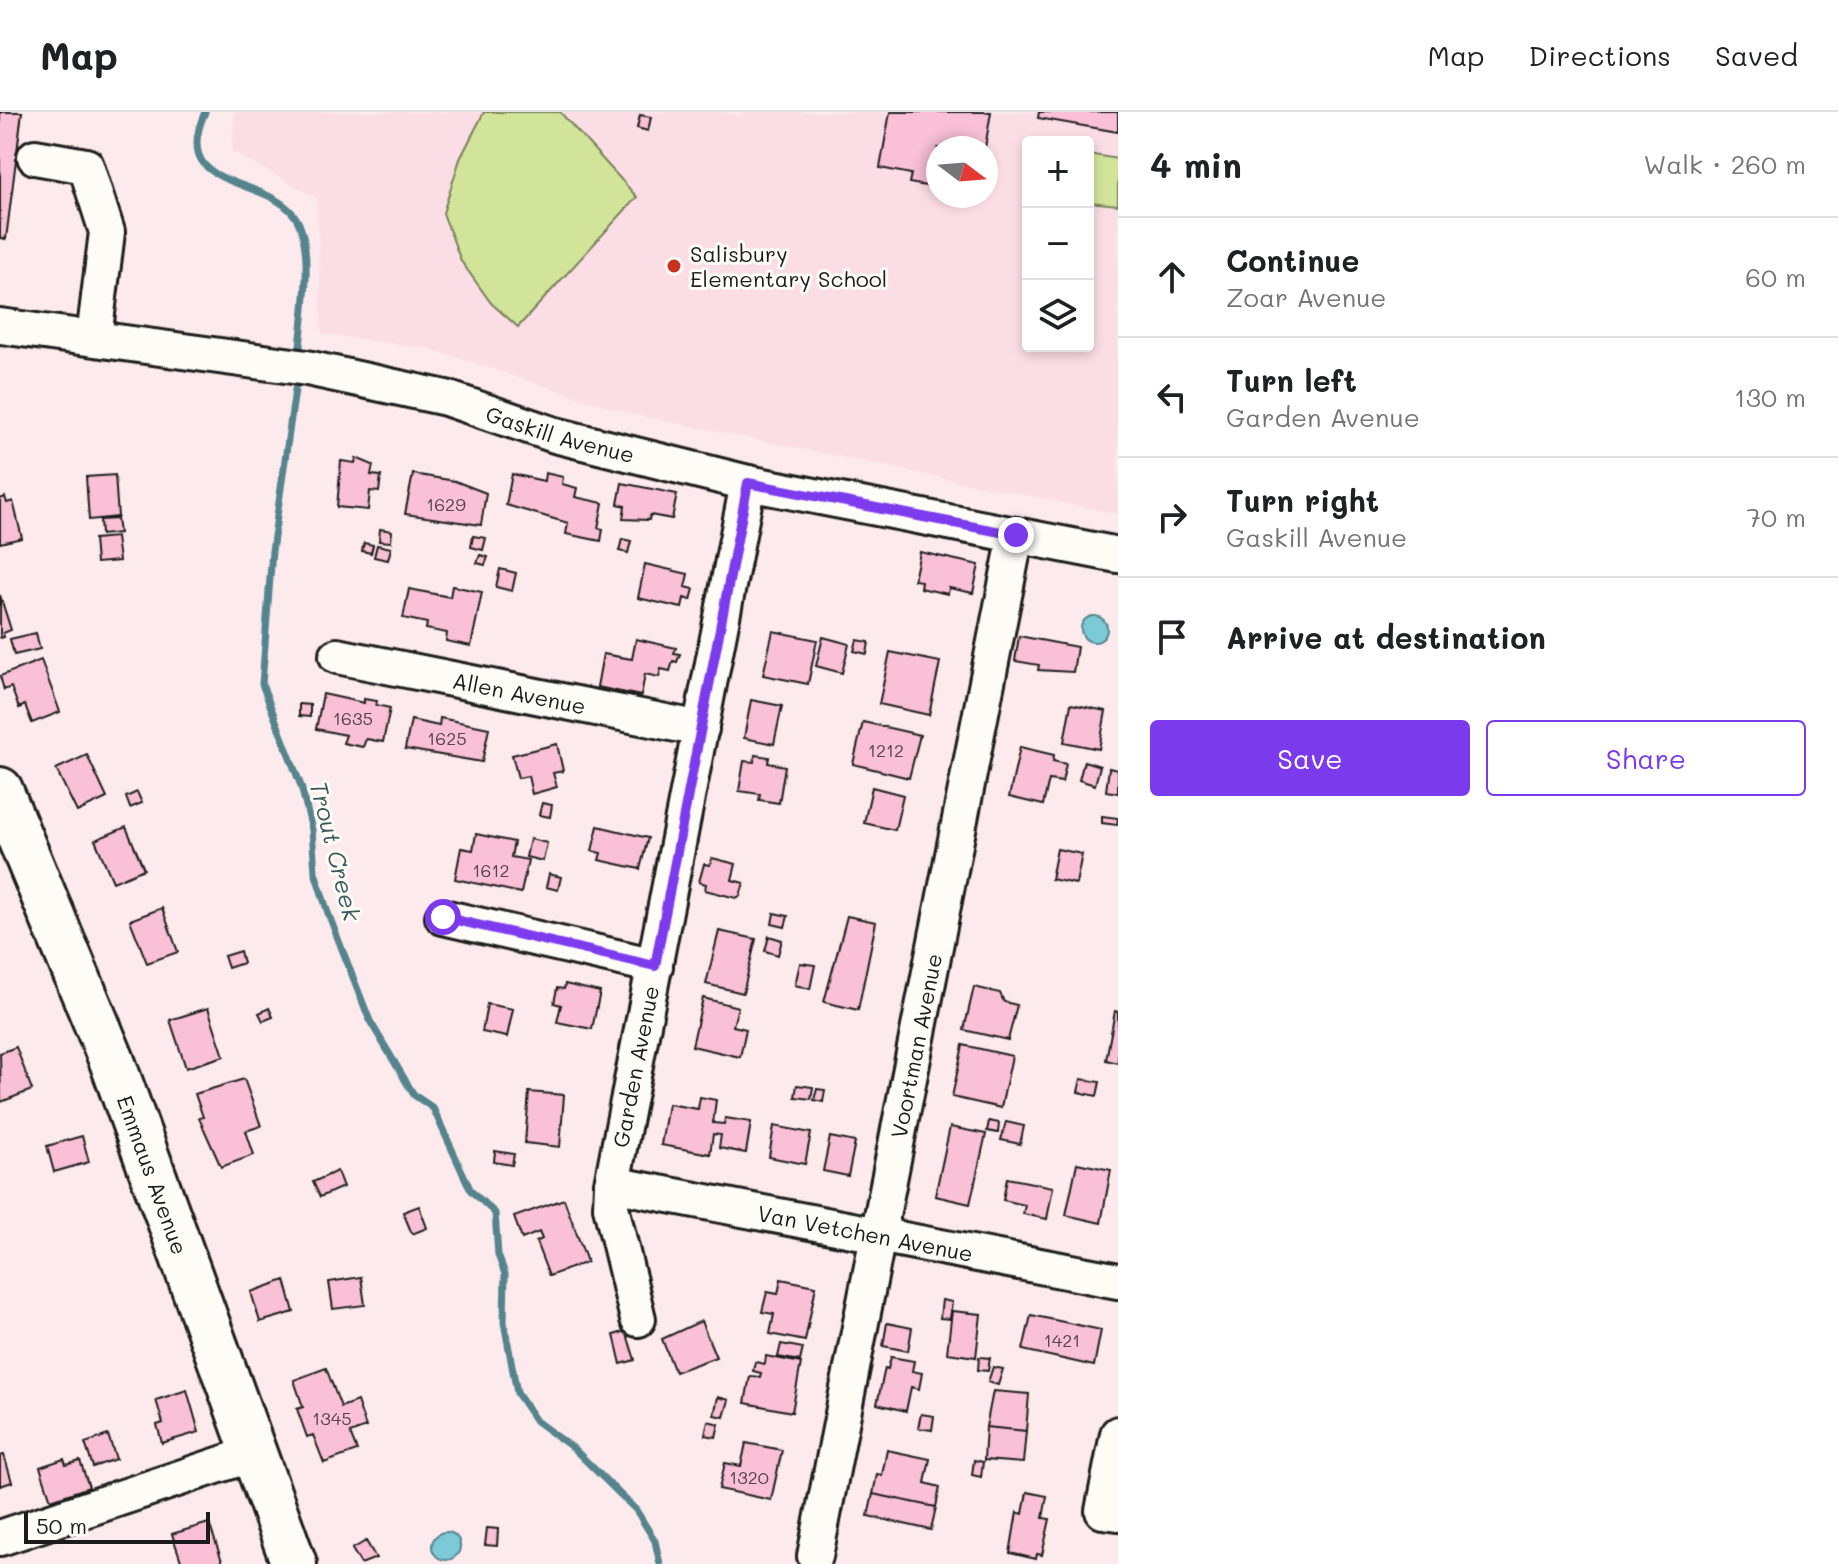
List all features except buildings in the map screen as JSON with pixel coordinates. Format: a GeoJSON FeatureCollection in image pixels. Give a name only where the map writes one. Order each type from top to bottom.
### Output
{"type":"FeatureCollection","features":[{"type":"Feature","properties":{"kind":"main road","name":"Emmaus Avenue"},"geometry":{"type":"LineString","coordinates":[[0,790],[112,1061],[294,1564]]}},
{"type":"Feature","properties":{"kind":"street"},"geometry":{"type":"LineString","coordinates":[[35,157],[86,166],[107,232],[94,338]]}},
{"type":"Feature","properties":{"kind":"street","name":"Gaskill Avenue"},"geometry":{"type":"LineString","coordinates":[[0,326],[295,367],[446,398],[555,435],[748,483],[1118,555]]}},
{"type":"Feature","properties":{"kind":"street","name":"Garden Avenue"},"geometry":{"type":"LineString","coordinates":[[638,1319],[611,1207],[612,1184],[748,483]]}},
{"type":"Feature","properties":{"kind":"street","name":"Voortman Avenue"},"geometry":{"type":"LineString","coordinates":[[815,1556],[1016,535]]}},
{"type":"Feature","properties":{"kind":"street","name":"Allen Avenue"},"geometry":{"type":"LineString","coordinates":[[337,656],[701,729]]}},
{"type":"Feature","properties":{"kind":"street"},"geometry":{"type":"LineString","coordinates":[[443,917],[655,966]]}},
{"type":"Feature","properties":{"kind":"street","name":"Van Vetchen Avenue"},"geometry":{"type":"LineString","coordinates":[[612,1184],[1118,1281]]}},
{"type":"Feature","properties":{"kind":"street"},"geometry":{"type":"LineString","coordinates":[[1111,1512],[1118,1434]]}},
{"type":"Feature","properties":{"kind":"street"},"geometry":{"type":"LineString","coordinates":[[0,1538],[255,1453]]}},
{"type":"Feature","properties":{"kind":"shaded area","name":"Salisbury Elementary School"},"geometry":{"type":"Polygon","coordinates":[[[235,112],[721,112],[740,116],[741,112],[1118,112],[1118,514],[632,414],[427,348],[322,334],[317,198],[232,152],[235,112]]]}},
{"type":"Feature","properties":{"kind":"green space"},"geometry":{"type":"Polygon","coordinates":[[[484,112],[560,112],[637,197],[518,327],[491,303],[461,261],[443,213],[460,159],[484,112]]]}},
{"type":"Feature","properties":{"kind":"green space"},"geometry":{"type":"Polygon","coordinates":[[[1094,155],[1118,159],[1118,205],[1094,203],[1094,155]]]}},
{"type":"Feature","properties":{"kind":"water"},"geometry":{"type":"Polygon","coordinates":[[[1094,616],[1103,620],[1107,629],[1103,638],[1094,642],[1085,638],[1081,629],[1085,620],[1094,616]]]}},
{"type":"Feature","properties":{"kind":"water"},"geometry":{"type":"Polygon","coordinates":[[[446,1532],[456,1536],[460,1546],[456,1556],[446,1560],[436,1556],[432,1546],[436,1536],[446,1532]]]}},
{"type":"Feature","properties":{"kind":"waterway","name":"Trout Creek"},"geometry":{"type":"LineString","coordinates":[[205,112],[197,138],[199,156],[209,169],[280,202],[294,215],[301,228],[306,283],[299,356]]}},
{"type":"Feature","properties":{"kind":"waterway","name":"Trout Creek"},"geometry":{"type":"LineString","coordinates":[[297,376],[272,551],[262,684],[301,786],[312,830],[315,872],[370,1021],[414,1095],[433,1108],[471,1191],[495,1213],[498,1255],[505,1274],[504,1322],[517,1393],[536,1421],[573,1448],[636,1510],[655,1541],[660,1564]]}},
{"type":"Feature","properties":{"kind":"place","name":"Salisbury Elementary School"},"geometry":{"type":"Point","coordinates":[674,266]}},
{"type":"Feature","properties":{"kind":"route"},"geometry":{"type":"LineString","coordinates":[[443,917],[655,966],[748,483],[1016,535]]}}]}
